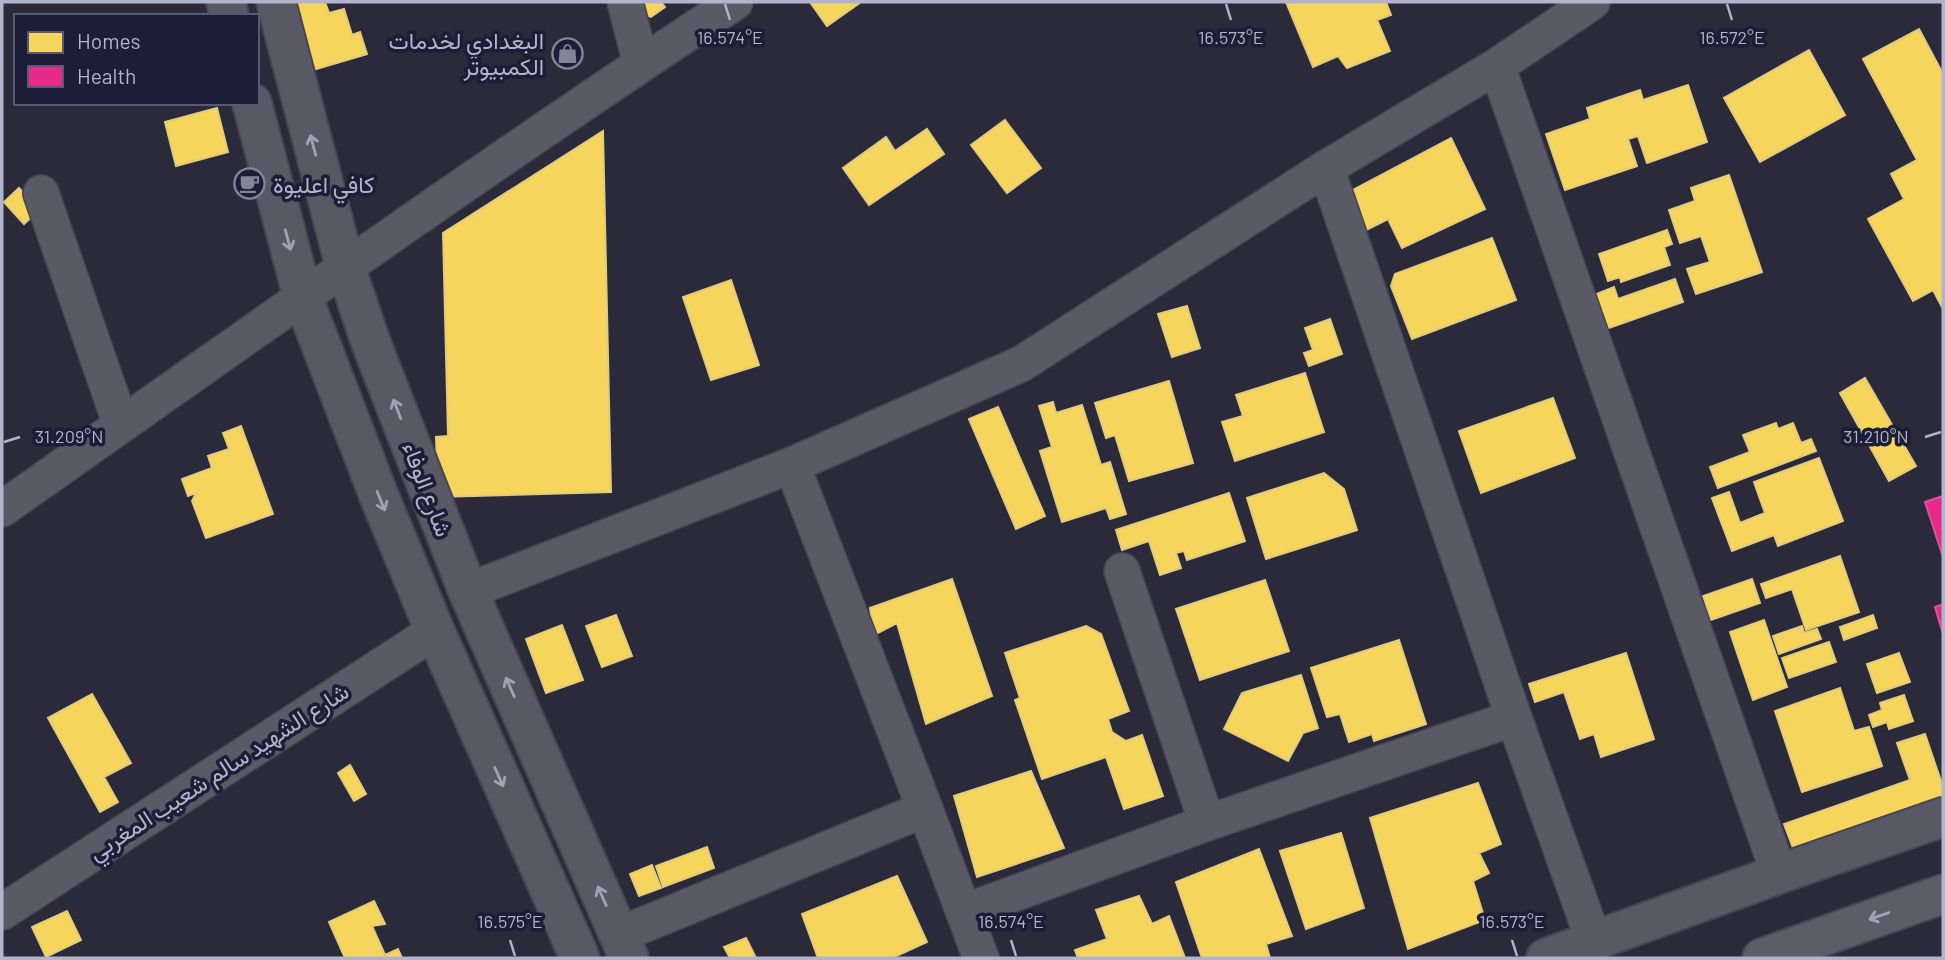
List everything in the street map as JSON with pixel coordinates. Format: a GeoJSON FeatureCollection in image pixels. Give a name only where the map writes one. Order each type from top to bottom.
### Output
{"type":"FeatureCollection","features":[{"type":"Feature","properties":{"kind":"main road"},"geometry":{"type":"LineString","coordinates":[[1762,958],[1943,894]]}},
{"type":"Feature","properties":{"kind":"main road"},"geometry":{"type":"LineString","coordinates":[[1745,958],[1803,943]]}},
{"type":"Feature","properties":{"kind":"street","name":"شارع الوفاء"},"geometry":{"type":"LineString","coordinates":[[276,2],[345,266],[385,380],[468,591],[624,947]]}},
{"type":"Feature","properties":{"kind":"street"},"geometry":{"type":"LineString","coordinates":[[625,2],[641,64]]}},
{"type":"Feature","properties":{"kind":"street"},"geometry":{"type":"LineString","coordinates":[[2,509],[345,266],[735,2]]}},
{"type":"Feature","properties":{"kind":"street"},"geometry":{"type":"LineString","coordinates":[[468,591],[792,465],[1021,364],[1326,168],[1497,66],[1592,2]]}},
{"type":"Feature","properties":{"kind":"street"},"geometry":{"type":"LineString","coordinates":[[1497,66],[1779,874]]}},
{"type":"Feature","properties":{"kind":"street","name":"شارع الوفاء"},"geometry":{"type":"LineString","coordinates":[[253,105],[303,298],[379,496],[435,631],[577,957]]}},
{"type":"Feature","properties":{"kind":"street"},"geometry":{"type":"LineString","coordinates":[[1326,168],[1514,718],[1594,941]]}},
{"type":"Feature","properties":{"kind":"street"},"geometry":{"type":"LineString","coordinates":[[41,193],[121,425]]}},
{"type":"Feature","properties":{"kind":"street"},"geometry":{"type":"LineString","coordinates":[[792,465],[981,958]]}},
{"type":"Feature","properties":{"kind":"street"},"geometry":{"type":"LineString","coordinates":[[1122,571],[1207,823]]}},
{"type":"Feature","properties":{"kind":"street","name":"شارع الشهيد سالم شعيب المغربي"},"geometry":{"type":"LineString","coordinates":[[2,912],[435,631]]}},
{"type":"Feature","properties":{"kind":"street"},"geometry":{"type":"LineString","coordinates":[[964,912],[1207,823],[1514,718]]}},
{"type":"Feature","properties":{"kind":"street"},"geometry":{"type":"LineString","coordinates":[[624,947],[925,809]]}},
{"type":"Feature","properties":{"kind":"street"},"geometry":{"type":"LineString","coordinates":[[1546,958],[1943,817]]}},
{"type":"Feature","properties":{"kind":"building: Homes"},"geometry":{"type":"Polygon","coordinates":[[[293,2],[325,2],[329,13],[344,9],[352,35],[360,32],[367,54],[313,70],[293,2]]]}},
{"type":"Feature","properties":{"kind":"building: Homes"},"geometry":{"type":"Polygon","coordinates":[[[633,2],[661,2],[665,7],[651,17],[636,12],[633,2]]]}},
{"type":"Feature","properties":{"kind":"building: Homes"},"geometry":{"type":"Polygon","coordinates":[[[810,2],[861,2],[827,26],[810,2]]]}},
{"type":"Feature","properties":{"kind":"building: Homes"},"geometry":{"type":"Polygon","coordinates":[[[1286,2],[1386,2],[1391,15],[1377,20],[1390,51],[1347,68],[1338,56],[1313,67],[1286,2]]]}},
{"type":"Feature","properties":{"kind":"building: Homes"},"geometry":{"type":"Polygon","coordinates":[[[1919,29],[1943,74],[1943,309],[1933,290],[1913,301],[1868,219],[1904,199],[1891,174],[1917,160],[1863,59],[1919,29]]]}},
{"type":"Feature","properties":{"kind":"building: Homes"},"geometry":{"type":"Polygon","coordinates":[[[1809,50],[1845,115],[1760,162],[1724,98],[1809,50]]]}},
{"type":"Feature","properties":{"kind":"building: Homes"},"geometry":{"type":"Polygon","coordinates":[[[1688,85],[1707,142],[1647,163],[1638,136],[1628,139],[1637,166],[1565,190],[1546,134],[1590,119],[1587,108],[1640,90],[1643,100],[1688,85]]]}},
{"type":"Feature","properties":{"kind":"building: Homes"},"geometry":{"type":"Polygon","coordinates":[[[217,108],[228,152],[176,166],[165,122],[217,108]]]}},
{"type":"Feature","properties":{"kind":"building: Homes"},"geometry":{"type":"Polygon","coordinates":[[[1005,120],[1041,168],[1007,193],[971,145],[1005,120]]]}},
{"type":"Feature","properties":{"kind":"building: Homes"},"geometry":{"type":"Polygon","coordinates":[[[927,129],[944,154],[869,205],[843,168],[886,137],[895,151],[927,129]]]}},
{"type":"Feature","properties":{"kind":"building: Homes"},"geometry":{"type":"Polygon","coordinates":[[[603,131],[611,492],[438,497],[436,437],[448,436],[443,233],[603,131]]]}},
{"type":"Feature","properties":{"kind":"building: Homes"},"geometry":{"type":"Polygon","coordinates":[[[1451,138],[1485,209],[1402,248],[1388,219],[1366,230],[1351,191],[1451,138]]]}},
{"type":"Feature","properties":{"kind":"building: Homes"},"geometry":{"type":"Polygon","coordinates":[[[1729,175],[1762,272],[1696,294],[1687,269],[1710,262],[1701,236],[1680,243],[1669,210],[1695,201],[1691,188],[1729,175]]]}},
{"type":"Feature","properties":{"kind":"building: Homes"},"geometry":{"type":"Polygon","coordinates":[[[19,188],[39,210],[24,224],[4,202],[19,188]]]}},
{"type":"Feature","properties":{"kind":"building: Homes"},"geometry":{"type":"Polygon","coordinates":[[[1667,230],[1672,244],[1664,247],[1670,265],[1621,282],[1620,277],[1608,281],[1599,254],[1667,230]]]}},
{"type":"Feature","properties":{"kind":"building: Homes"},"geometry":{"type":"Polygon","coordinates":[[[1492,238],[1516,300],[1412,339],[1391,286],[1395,274],[1492,238]]]}},
{"type":"Feature","properties":{"kind":"building: Homes"},"geometry":{"type":"Polygon","coordinates":[[[1675,279],[1683,302],[1606,329],[1594,295],[1614,287],[1618,299],[1675,279]]]}},
{"type":"Feature","properties":{"kind":"building: Homes"},"geometry":{"type":"Polygon","coordinates":[[[731,280],[759,365],[711,380],[683,297],[731,280]]]}},
{"type":"Feature","properties":{"kind":"building: Homes"},"geometry":{"type":"Polygon","coordinates":[[[1187,306],[1200,348],[1172,357],[1158,314],[1187,306]]]}},
{"type":"Feature","properties":{"kind":"building: Homes"},"geometry":{"type":"Polygon","coordinates":[[[1330,319],[1342,354],[1309,366],[1304,353],[1313,350],[1305,328],[1330,319]]]}},
{"type":"Feature","properties":{"kind":"building: Homes"},"geometry":{"type":"Polygon","coordinates":[[[1305,373],[1324,432],[1235,461],[1222,422],[1243,416],[1236,395],[1305,373]]]}},
{"type":"Feature","properties":{"kind":"building: Homes"},"geometry":{"type":"Polygon","coordinates":[[[1865,378],[1916,466],[1889,481],[1840,393],[1865,378]]]}},
{"type":"Feature","properties":{"kind":"building: Homes"},"geometry":{"type":"Polygon","coordinates":[[[1169,381],[1193,463],[1129,481],[1115,435],[1106,438],[1095,403],[1169,381]]]}},
{"type":"Feature","properties":{"kind":"building: Homes"},"geometry":{"type":"Polygon","coordinates":[[[1553,398],[1575,458],[1481,493],[1459,431],[1553,398]]]}},
{"type":"Feature","properties":{"kind":"building: Homes"},"geometry":{"type":"Polygon","coordinates":[[[1053,402],[1056,413],[1082,405],[1101,465],[1110,462],[1126,514],[1110,519],[1106,508],[1062,522],[1040,451],[1052,447],[1039,406],[1053,402]]]}},
{"type":"Feature","properties":{"kind":"building: Homes"},"geometry":{"type":"Polygon","coordinates":[[[998,407],[1045,516],[1016,529],[969,419],[998,407]]]}},
{"type":"Feature","properties":{"kind":"building: Homes"},"geometry":{"type":"Polygon","coordinates":[[[1776,423],[1778,429],[1793,423],[1801,443],[1811,439],[1816,451],[1718,488],[1710,467],[1750,452],[1743,435],[1776,423]]]}},
{"type":"Feature","properties":{"kind":"building: Homes"},"geometry":{"type":"Polygon","coordinates":[[[241,426],[273,514],[206,538],[192,501],[196,493],[188,496],[182,479],[212,468],[208,456],[229,449],[223,433],[241,426]]]}},
{"type":"Feature","properties":{"kind":"building: Homes"},"geometry":{"type":"Polygon","coordinates":[[[1819,458],[1843,521],[1778,546],[1774,535],[1732,551],[1712,498],[1729,492],[1740,523],[1765,513],[1754,482],[1819,458]]]}},
{"type":"Feature","properties":{"kind":"building: Homes"},"geometry":{"type":"Polygon","coordinates":[[[1324,473],[1344,489],[1357,530],[1266,559],[1247,498],[1324,473]]]}},
{"type":"Feature","properties":{"kind":"building: Homes"},"geometry":{"type":"Polygon","coordinates":[[[1229,493],[1245,541],[1187,560],[1184,551],[1176,553],[1181,568],[1160,575],[1149,541],[1122,550],[1116,530],[1229,493]]]}},
{"type":"Feature","properties":{"kind":"building: Homes"},"geometry":{"type":"Polygon","coordinates":[[[1840,556],[1859,612],[1806,630],[1792,589],[1766,598],[1761,584],[1840,556]]]}},
{"type":"Feature","properties":{"kind":"building: Homes"},"geometry":{"type":"Polygon","coordinates":[[[952,579],[992,696],[926,724],[897,623],[874,635],[870,608],[952,579]]]}},
{"type":"Feature","properties":{"kind":"building: Homes"},"geometry":{"type":"Polygon","coordinates":[[[1752,579],[1760,603],[1711,620],[1703,596],[1752,579]]]}},
{"type":"Feature","properties":{"kind":"building: Homes"},"geometry":{"type":"Polygon","coordinates":[[[1265,580],[1289,651],[1200,680],[1176,609],[1265,580]]]}},
{"type":"Feature","properties":{"kind":"building: Homes"},"geometry":{"type":"Polygon","coordinates":[[[616,615],[632,656],[602,667],[586,626],[616,615]]]}},
{"type":"Feature","properties":{"kind":"building: Homes"},"geometry":{"type":"Polygon","coordinates":[[[1873,615],[1877,628],[1844,640],[1840,627],[1873,615]]]}},
{"type":"Feature","properties":{"kind":"building: Homes"},"geometry":{"type":"Polygon","coordinates":[[[1764,620],[1787,687],[1753,700],[1730,632],[1764,620]]]}},
{"type":"Feature","properties":{"kind":"building: Homes"},"geometry":{"type":"Polygon","coordinates":[[[562,625],[583,680],[546,693],[526,639],[562,625]]]}},
{"type":"Feature","properties":{"kind":"building: Homes"},"geometry":{"type":"Polygon","coordinates":[[[1086,626],[1101,634],[1129,711],[1108,719],[1112,732],[1126,741],[1142,735],[1163,796],[1124,809],[1106,757],[1042,779],[1015,700],[1020,698],[1005,653],[1086,626]]]}},
{"type":"Feature","properties":{"kind":"building: Homes"},"geometry":{"type":"Polygon","coordinates":[[[1802,626],[1804,633],[1817,629],[1821,639],[1779,654],[1773,636],[1802,626]]]}},
{"type":"Feature","properties":{"kind":"building: Homes"},"geometry":{"type":"Polygon","coordinates":[[[1399,640],[1426,724],[1374,741],[1372,734],[1349,742],[1340,714],[1327,717],[1311,668],[1399,640]]]}},
{"type":"Feature","properties":{"kind":"building: Homes"},"geometry":{"type":"Polygon","coordinates":[[[1829,642],[1836,662],[1789,678],[1782,658],[1829,642]]]}},
{"type":"Feature","properties":{"kind":"building: Homes"},"geometry":{"type":"Polygon","coordinates":[[[1626,653],[1654,739],[1601,757],[1594,734],[1580,739],[1564,692],[1535,702],[1529,684],[1626,653]]]}},
{"type":"Feature","properties":{"kind":"building: Homes"},"geometry":{"type":"Polygon","coordinates":[[[1899,653],[1910,682],[1877,693],[1867,664],[1899,653]]]}},
{"type":"Feature","properties":{"kind":"building: Homes"},"geometry":{"type":"Polygon","coordinates":[[[1301,675],[1318,728],[1303,733],[1288,761],[1224,729],[1242,693],[1301,675]]]}},
{"type":"Feature","properties":{"kind":"building: Homes"},"geometry":{"type":"Polygon","coordinates":[[[1840,688],[1854,731],[1869,727],[1882,766],[1802,792],[1775,711],[1840,688]]]}},
{"type":"Feature","properties":{"kind":"building: Homes"},"geometry":{"type":"Polygon","coordinates":[[[92,694],[131,763],[104,777],[118,802],[100,812],[48,718],[92,694]]]}},
{"type":"Feature","properties":{"kind":"building: Homes"},"geometry":{"type":"Polygon","coordinates":[[[1904,695],[1913,721],[1889,729],[1887,722],[1873,727],[1869,715],[1882,710],[1880,703],[1904,695]]]}},
{"type":"Feature","properties":{"kind":"building: Homes"},"geometry":{"type":"Polygon","coordinates":[[[1925,734],[1943,787],[1943,797],[1793,848],[1784,824],[1910,780],[1897,743],[1925,734]]]}},
{"type":"Feature","properties":{"kind":"building: Homes"},"geometry":{"type":"Polygon","coordinates":[[[350,765],[366,794],[354,801],[338,773],[350,765]]]}},
{"type":"Feature","properties":{"kind":"building: Homes"},"geometry":{"type":"Polygon","coordinates":[[[1031,771],[1064,848],[977,877],[954,796],[1031,771]]]}},
{"type":"Feature","properties":{"kind":"building: Homes"},"geometry":{"type":"Polygon","coordinates":[[[1478,783],[1501,844],[1479,853],[1489,873],[1473,881],[1485,920],[1408,949],[1370,818],[1478,783]]]}},
{"type":"Feature","properties":{"kind":"building: Homes"},"geometry":{"type":"Polygon","coordinates":[[[1341,833],[1364,908],[1306,929],[1280,851],[1341,833]]]}},
{"type":"Feature","properties":{"kind":"building: Homes"},"geometry":{"type":"Polygon","coordinates":[[[707,847],[714,868],[663,887],[656,866],[707,847]]]}},
{"type":"Feature","properties":{"kind":"building: Homes"},"geometry":{"type":"Polygon","coordinates":[[[1259,849],[1292,936],[1266,944],[1270,958],[1202,958],[1176,882],[1259,849]]]}},
{"type":"Feature","properties":{"kind":"building: Homes"},"geometry":{"type":"Polygon","coordinates":[[[652,865],[661,888],[639,896],[630,874],[652,865]]]}},
{"type":"Feature","properties":{"kind":"building: Homes"},"geometry":{"type":"Polygon","coordinates":[[[897,876],[927,942],[892,958],[818,958],[802,914],[897,876]]]}},
{"type":"Feature","properties":{"kind":"building: Homes"},"geometry":{"type":"Polygon","coordinates":[[[1139,896],[1152,924],[1169,916],[1185,958],[1078,958],[1075,950],[1107,939],[1096,910],[1139,896]]]}},
{"type":"Feature","properties":{"kind":"building: Homes"},"geometry":{"type":"Polygon","coordinates":[[[374,901],[385,924],[372,926],[385,955],[398,949],[402,958],[345,958],[329,922],[374,901]]]}},
{"type":"Feature","properties":{"kind":"building: Homes"},"geometry":{"type":"Polygon","coordinates":[[[67,911],[81,940],[46,957],[32,927],[67,911]]]}},
{"type":"Feature","properties":{"kind":"building: Homes"},"geometry":{"type":"Polygon","coordinates":[[[746,938],[756,958],[730,958],[724,947],[746,938]]]}},
{"type":"Feature","properties":{"kind":"building: Health"},"geometry":{"type":"Polygon","coordinates":[[[1943,496],[1943,557],[1925,502],[1943,496]]]}},
{"type":"Feature","properties":{"kind":"building: Health"},"geometry":{"type":"Polygon","coordinates":[[[1943,604],[1943,634],[1935,607],[1943,604]]]}},
{"type":"Feature","properties":{"kind":"place","name":"البغدادي لخدمات الكمبيوتر"},"geometry":{"type":"Point","coordinates":[567,53]}},
{"type":"Feature","properties":{"kind":"place","name":"كافي اعليوة"},"geometry":{"type":"Point","coordinates":[250,184]}}]}
